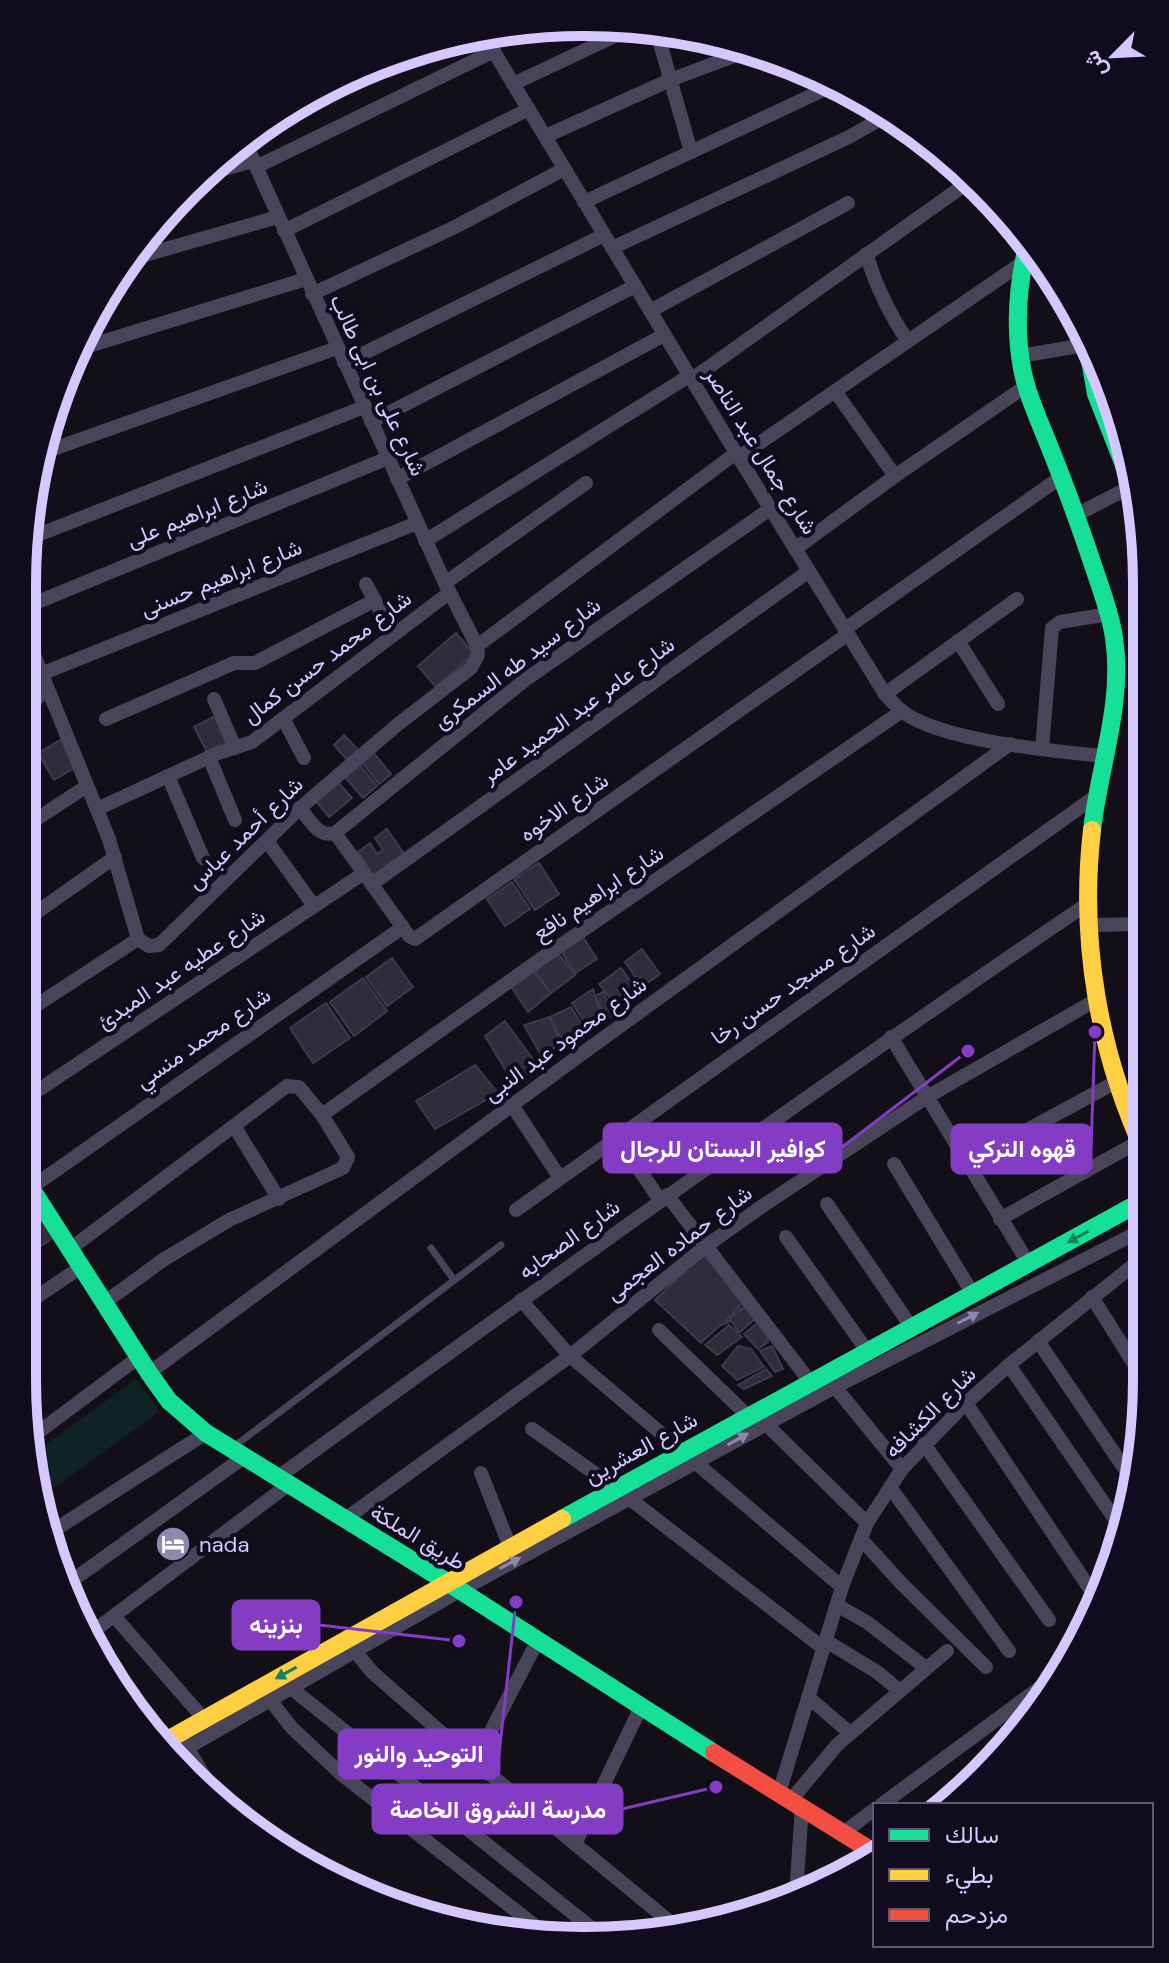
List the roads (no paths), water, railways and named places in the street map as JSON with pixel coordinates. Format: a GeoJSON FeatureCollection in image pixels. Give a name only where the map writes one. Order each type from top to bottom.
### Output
{"type":"FeatureCollection","features":[{"type":"Feature","properties":{"kind":"street"},"geometry":{"type":"LineString","coordinates":[[513,84],[613,37]]}},
{"type":"Feature","properties":{"kind":"street"},"geometry":{"type":"LineString","coordinates":[[659,42],[691,152]]}},
{"type":"Feature","properties":{"kind":"street","name":"شارع جمال عبد الناصر"},"geometry":{"type":"LineString","coordinates":[[490,45],[885,694],[902,711],[920,722],[942,729],[1010,744],[1104,756]]}},
{"type":"Feature","properties":{"kind":"street"},"geometry":{"type":"LineString","coordinates":[[225,170],[255,164],[494,51]]}},
{"type":"Feature","properties":{"kind":"street"},"geometry":{"type":"LineString","coordinates":[[546,136],[670,80],[732,57]]}},
{"type":"Feature","properties":{"kind":"street"},"geometry":{"type":"LineString","coordinates":[[584,202],[822,91]]}},
{"type":"Feature","properties":{"kind":"street"},"geometry":{"type":"LineString","coordinates":[[146,256],[281,224],[529,109]]}},
{"type":"Feature","properties":{"kind":"street"},"geometry":{"type":"LineString","coordinates":[[612,248],[877,121]]}},
{"type":"Feature","properties":{"kind":"street","name":"شارع على بن ابى طالب"},"geometry":{"type":"LineString","coordinates":[[249,151],[425,541],[477,646]]}},
{"type":"Feature","properties":{"kind":"street"},"geometry":{"type":"LineString","coordinates":[[91,346],[309,286],[457,226],[564,169]]}},
{"type":"Feature","properties":{"kind":"street"},"geometry":{"type":"LineString","coordinates":[[425,541],[690,377],[962,187]]}},
{"type":"Feature","properties":{"kind":"street"},"geometry":{"type":"LineString","coordinates":[[650,311],[848,203]]}},
{"type":"Feature","properties":{"kind":"street"},"geometry":{"type":"LineString","coordinates":[[344,363],[604,235]]}},
{"type":"Feature","properties":{"kind":"street"},"geometry":{"type":"LineString","coordinates":[[866,254],[875,285],[889,314],[907,340]]}},
{"type":"Feature","properties":{"kind":"street"},"geometry":{"type":"LineString","coordinates":[[1024,256],[1018,294],[1020,356],[1026,386],[1076,515],[1109,614],[1117,665],[1116,696],[1096,796],[1087,904],[1096,1000],[1116,1082],[1133,1125]]}},
{"type":"Feature","properties":{"kind":"street"},"geometry":{"type":"LineString","coordinates":[[477,646],[737,455],[1022,263]]}},
{"type":"Feature","properties":{"kind":"street"},"geometry":{"type":"LineString","coordinates":[[371,422],[635,286]]}},
{"type":"Feature","properties":{"kind":"street"},"geometry":{"type":"LineString","coordinates":[[397,479],[664,335]]}},
{"type":"Feature","properties":{"kind":"street"},"geometry":{"type":"LineString","coordinates":[[1020,356],[1075,341]]}},
{"type":"Feature","properties":{"kind":"street"},"geometry":{"type":"LineString","coordinates":[[54,449],[337,348]]}},
{"type":"Feature","properties":{"kind":"street"},"geometry":{"type":"LineString","coordinates":[[795,549],[1026,386]]}},
{"type":"Feature","properties":{"kind":"street"},"geometry":{"type":"LineString","coordinates":[[835,391],[895,476]]}},
{"type":"Feature","properties":{"kind":"street"},"geometry":{"type":"LineString","coordinates":[[39,535],[364,407]]}},
{"type":"Feature","properties":{"kind":"street","name":"شارع ابراهيم على"},"geometry":{"type":"LineString","coordinates":[[36,603],[388,458]]}},
{"type":"Feature","properties":{"kind":"street"},"geometry":{"type":"LineString","coordinates":[[847,632],[1061,477]]}},
{"type":"Feature","properties":{"kind":"street","name":"شارع محمد حسن كمال"},"geometry":{"type":"LineString","coordinates":[[97,809],[209,757],[246,746],[284,720],[393,635],[447,588],[586,483]]}},
{"type":"Feature","properties":{"kind":"street"},"geometry":{"type":"LineString","coordinates":[[1076,515],[1125,494]]}},
{"type":"Feature","properties":{"kind":"street","name":"شارع سيد طه السمكرى"},"geometry":{"type":"LineString","coordinates":[[335,833],[525,680],[770,509]]}},
{"type":"Feature","properties":{"kind":"street","name":"شارع ابراهيم حسنى"},"geometry":{"type":"LineString","coordinates":[[44,681],[417,523]]}},
{"type":"Feature","properties":{"kind":"street","name":"شارع عامر عبد الحميد عامر"},"geometry":{"type":"LineString","coordinates":[[368,878],[809,571]]}},
{"type":"Feature","properties":{"kind":"street"},"geometry":{"type":"LineString","coordinates":[[366,584],[393,635]]}},
{"type":"Feature","properties":{"kind":"street"},"geometry":{"type":"LineString","coordinates":[[885,694],[1017,599]]}},
{"type":"Feature","properties":{"kind":"street"},"geometry":{"type":"LineString","coordinates":[[106,719],[234,663],[255,663],[375,600]]}},
{"type":"Feature","properties":{"kind":"street"},"geometry":{"type":"LineString","coordinates":[[1042,749],[1052,628],[1060,622],[1109,614]]}},
{"type":"Feature","properties":{"kind":"street","name":"شارع الاخوه"},"geometry":{"type":"LineString","coordinates":[[403,927],[411,938],[417,937],[847,632]]}},
{"type":"Feature","properties":{"kind":"street"},"geometry":{"type":"LineString","coordinates":[[958,641],[998,704]]}},
{"type":"Feature","properties":{"kind":"street","name":"شارع أحمد عباس"},"geometry":{"type":"LineString","coordinates":[[36,1006],[138,939],[149,946],[159,945],[300,808],[397,725],[471,668],[478,655],[477,646]]}},
{"type":"Feature","properties":{"kind":"street"},"geometry":{"type":"LineString","coordinates":[[36,661],[115,857],[138,939]]}},
{"type":"Feature","properties":{"kind":"street"},"geometry":{"type":"LineString","coordinates":[[36,694],[44,681]]}},
{"type":"Feature","properties":{"kind":"street"},"geometry":{"type":"LineString","coordinates":[[214,699],[235,748]]}},
{"type":"Feature","properties":{"kind":"street","name":"شارع ابراهيم نافع"},"geometry":{"type":"LineString","coordinates":[[322,1115],[535,963],[902,711]]}},
{"type":"Feature","properties":{"kind":"street"},"geometry":{"type":"LineString","coordinates":[[284,720],[304,758]]}},
{"type":"Feature","properties":{"kind":"street","name":"شارع محمود عبد النبى"},"geometry":{"type":"LineString","coordinates":[[39,1432],[144,1365],[512,1105],[1010,744]]}},
{"type":"Feature","properties":{"kind":"street"},"geometry":{"type":"LineString","coordinates":[[209,757],[235,820]]}},
{"type":"Feature","properties":{"kind":"street"},"geometry":{"type":"LineString","coordinates":[[168,776],[203,858]]}},
{"type":"Feature","properties":{"kind":"street"},"geometry":{"type":"LineString","coordinates":[[36,819],[87,786]]}},
{"type":"Feature","properties":{"kind":"street","name":"شارع مسجد حسن رخا"},"geometry":{"type":"LineString","coordinates":[[516,1210],[1096,796]]}},
{"type":"Feature","properties":{"kind":"street"},"geometry":{"type":"LineString","coordinates":[[300,808],[320,833],[335,833],[403,927]]}},
{"type":"Feature","properties":{"kind":"street"},"geometry":{"type":"LineString","coordinates":[[267,841],[314,906]]}},
{"type":"Feature","properties":{"kind":"street"},"geometry":{"type":"LineString","coordinates":[[36,913],[115,857]]}},
{"type":"Feature","properties":{"kind":"street","name":"شارع عطيه عبد المبدئ"},"geometry":{"type":"LineString","coordinates":[[36,1092],[314,906],[368,878]]}},
{"type":"Feature","properties":{"kind":"street","name":"شارع الصحابه"},"geometry":{"type":"LineString","coordinates":[[97,1629],[282,1481],[521,1300],[891,1037],[1087,904]]}},
{"type":"Feature","properties":{"kind":"street"},"geometry":{"type":"LineString","coordinates":[[1088,925],[1133,924]]}},
{"type":"Feature","properties":{"kind":"street","name":"شارع محمد منسي"},"geometry":{"type":"LineString","coordinates":[[36,1177],[403,927]]}},
{"type":"Feature","properties":{"kind":"street","name":"شارع حماده العجمى"},"geometry":{"type":"LineString","coordinates":[[344,1520],[570,1356],[706,1246],[927,1097],[1096,1000]]}},
{"type":"Feature","properties":{"kind":"street"},"geometry":{"type":"LineString","coordinates":[[891,1037],[1029,1264]]}},
{"type":"Feature","properties":{"kind":"street"},"geometry":{"type":"LineString","coordinates":[[966,1163],[1116,1082]]}},
{"type":"Feature","properties":{"kind":"street"},"geometry":{"type":"LineString","coordinates":[[70,1249],[291,1085],[299,1087],[322,1115],[348,1157],[343,1168],[229,1220],[195,1239],[104,1303]]}},
{"type":"Feature","properties":{"kind":"street"},"geometry":{"type":"LineString","coordinates":[[512,1105],[560,1178]]}},
{"type":"Feature","properties":{"kind":"street"},"geometry":{"type":"LineString","coordinates":[[234,1126],[279,1199]]}},
{"type":"Feature","properties":{"kind":"street"},"geometry":{"type":"LineString","coordinates":[[617,1137],[811,1383]]}},
{"type":"Feature","properties":{"kind":"street"},"geometry":{"type":"LineString","coordinates":[[1000,1219],[1133,1152]]}},
{"type":"Feature","properties":{"kind":"street"},"geometry":{"type":"LineString","coordinates":[[894,1164],[973,1294]]}},
{"type":"Feature","properties":{"kind":"street","name":"طريق الملكة"},"geometry":{"type":"LineString","coordinates":[[36,1201],[169,1401],[206,1433],[868,1848]]}},
{"type":"Feature","properties":{"kind":"street"},"geometry":{"type":"LineString","coordinates":[[827,1204],[912,1328]]}},
{"type":"Feature","properties":{"kind":"street","name":"شارع العشرين"},"geometry":{"type":"LineString","coordinates":[[758,1420],[811,1383],[1133,1206]]}},
{"type":"Feature","properties":{"kind":"street","name":"شارع العشرين"},"geometry":{"type":"LineString","coordinates":[[176,1745],[204,1719],[350,1645],[758,1420],[835,1387],[1133,1235]]}},
{"type":"Feature","properties":{"kind":"street"},"geometry":{"type":"LineString","coordinates":[[786,1237],[868,1352]]}},
{"type":"Feature","properties":{"kind":"street","name":"شارع الكشافه"},"geometry":{"type":"LineString","coordinates":[[795,1884],[791,1800],[808,1697],[842,1587],[867,1523],[902,1469],[966,1403],[1133,1265]]}},
{"type":"Feature","properties":{"kind":"street"},"geometry":{"type":"LineString","coordinates":[[36,1298],[81,1267]]}},
{"type":"Feature","properties":{"kind":"street"},"geometry":{"type":"LineString","coordinates":[[1092,1297],[1133,1362]]}},
{"type":"Feature","properties":{"kind":"street"},"geometry":{"type":"LineString","coordinates":[[521,1300],[570,1356],[842,1587]]}},
{"type":"Feature","properties":{"kind":"street"},"geometry":{"type":"LineString","coordinates":[[659,1330],[867,1523]]}},
{"type":"Feature","properties":{"kind":"street"},"geometry":{"type":"LineString","coordinates":[[1038,1341],[1125,1469]]}},
{"type":"Feature","properties":{"kind":"street"},"geometry":{"type":"LineString","coordinates":[[1009,1365],[1114,1518]]}},
{"type":"Feature","properties":{"kind":"street"},"geometry":{"type":"LineString","coordinates":[[835,1387],[902,1469]]}},
{"type":"Feature","properties":{"kind":"street"},"geometry":{"type":"LineString","coordinates":[[966,1403],[1090,1589]]}},
{"type":"Feature","properties":{"kind":"street"},"geometry":{"type":"LineString","coordinates":[[532,1429],[825,1644],[877,1672],[900,1691]]}},
{"type":"Feature","properties":{"kind":"street"},"geometry":{"type":"LineString","coordinates":[[57,1528],[206,1433]]}},
{"type":"Feature","properties":{"kind":"street"},"geometry":{"type":"LineString","coordinates":[[924,1444],[1049,1620]]}},
{"type":"Feature","properties":{"kind":"street"},"geometry":{"type":"LineString","coordinates":[[74,1579],[237,1453]]}},
{"type":"Feature","properties":{"kind":"street"},"geometry":{"type":"LineString","coordinates":[[481,1473],[510,1547]]}},
{"type":"Feature","properties":{"kind":"street"},"geometry":{"type":"LineString","coordinates":[[890,1487],[1009,1651]]}},
{"type":"Feature","properties":{"kind":"street","name":"شارع العشرين"},"geometry":{"type":"LineString","coordinates":[[454,1586],[510,1547],[623,1494]]}},
{"type":"Feature","properties":{"kind":"street"},"geometry":{"type":"LineString","coordinates":[[861,1539],[911,1594],[986,1667]]}},
{"type":"Feature","properties":{"kind":"street"},"geometry":{"type":"LineString","coordinates":[[837,1605],[868,1623],[926,1668]]}},
{"type":"Feature","properties":{"kind":"street"},"geometry":{"type":"LineString","coordinates":[[114,1616],[204,1719]]}},
{"type":"Feature","properties":{"kind":"street"},"geometry":{"type":"LineString","coordinates":[[475,1762],[538,1640]]}},
{"type":"Feature","properties":{"kind":"street"},"geometry":{"type":"LineString","coordinates":[[350,1645],[372,1672],[475,1762],[668,1920]]}},
{"type":"Feature","properties":{"kind":"street","name":"شارع العشرين"},"geometry":{"type":"LineString","coordinates":[[177,1745],[291,1688],[350,1645]]}},
{"type":"Feature","properties":{"kind":"street"},"geometry":{"type":"LineString","coordinates":[[791,1800],[850,1733],[947,1651]]}},
{"type":"Feature","properties":{"kind":"street"},"geometry":{"type":"LineString","coordinates":[[291,1688],[590,1927]]}},
{"type":"Feature","properties":{"kind":"street"},"geometry":{"type":"LineString","coordinates":[[884,1803],[1035,1691]]}},
{"type":"Feature","properties":{"kind":"street"},"geometry":{"type":"LineString","coordinates":[[808,1697],[850,1733]]}},
{"type":"Feature","properties":{"kind":"street"},"geometry":{"type":"LineString","coordinates":[[270,1700],[316,1752],[341,1774],[533,1924]]}},
{"type":"Feature","properties":{"kind":"street"},"geometry":{"type":"LineString","coordinates":[[575,1844],[641,1707]]}},
{"type":"Feature","properties":{"kind":"street"},"geometry":{"type":"LineString","coordinates":[[843,1833],[873,1810]]}},
{"type":"Feature","properties":{"kind":"lane"},"geometry":{"type":"LineString","coordinates":[[237,1453],[501,1245]]}},
{"type":"Feature","properties":{"kind":"lane"},"geometry":{"type":"LineString","coordinates":[[431,1248],[454,1280]]}},
{"type":"Feature","properties":{"kind":"place","name":"قهوه التركي"},"geometry":{"type":"Point","coordinates":[1095,1032]}},
{"type":"Feature","properties":{"kind":"place","name":"كوافير البستان للرجال"},"geometry":{"type":"Point","coordinates":[968,1051]}},
{"type":"Feature","properties":{"kind":"place","name":"nada"},"geometry":{"type":"Point","coordinates":[173,1544]}},
{"type":"Feature","properties":{"kind":"place","name":"التوحيد والنور"},"geometry":{"type":"Point","coordinates":[516,1602]}},
{"type":"Feature","properties":{"kind":"place","name":"بنزينه"},"geometry":{"type":"Point","coordinates":[459,1641]}},
{"type":"Feature","properties":{"kind":"place","name":"مدرسة الشروق الخاصة"},"geometry":{"type":"Point","coordinates":[716,1787]}}]}
